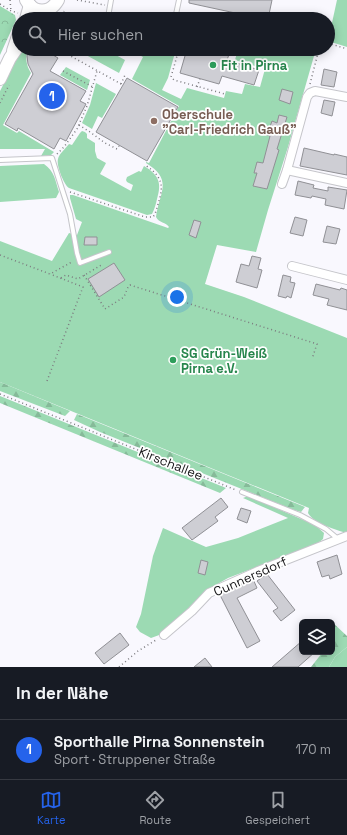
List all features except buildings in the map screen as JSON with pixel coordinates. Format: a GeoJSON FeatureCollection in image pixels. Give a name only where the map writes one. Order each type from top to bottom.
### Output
{"type":"FeatureCollection","features":[{"type":"Feature","properties":{"kind":"main road"},"geometry":{"type":"LineString","coordinates":[[32,8],[42,10],[49,9],[55,5],[58,0]]}},
{"type":"Feature","properties":{"kind":"main road"},"geometry":{"type":"LineString","coordinates":[[0,79],[12,52]]}},
{"type":"Feature","properties":{"kind":"street"},"geometry":{"type":"LineString","coordinates":[[282,184],[307,97],[310,93],[315,91],[347,97]]}},
{"type":"Feature","properties":{"kind":"street"},"geometry":{"type":"LineString","coordinates":[[287,170],[347,183]]}},
{"type":"Feature","properties":{"kind":"street"},"geometry":{"type":"LineString","coordinates":[[292,266],[347,280]]}},
{"type":"Feature","properties":{"kind":"street","name":"Cunnersdorf"},"geometry":{"type":"LineString","coordinates":[[164,635],[192,611],[209,593],[258,571],[347,536]]}},
{"type":"Feature","properties":{"kind":"lane"},"geometry":{"type":"LineString","coordinates":[[109,12],[111,0]]}},
{"type":"Feature","properties":{"kind":"lane"},"geometry":{"type":"LineString","coordinates":[[176,12],[179,0]]}},
{"type":"Feature","properties":{"kind":"lane"},"geometry":{"type":"LineString","coordinates":[[0,160],[52,158],[70,214],[80,263],[109,252]]}},
{"type":"Feature","properties":{"kind":"lane"},"geometry":{"type":"LineString","coordinates":[[242,492],[300,515],[326,529],[339,539]]}},
{"type":"Feature","properties":{"kind":"path"},"geometry":{"type":"LineString","coordinates":[[10,0],[11,10]]}},
{"type":"Feature","properties":{"kind":"path"},"geometry":{"type":"LineString","coordinates":[[77,0],[110,5]]}},
{"type":"Feature","properties":{"kind":"path"},"geometry":{"type":"LineString","coordinates":[[0,4],[14,12]]}},
{"type":"Feature","properties":{"kind":"path"},"geometry":{"type":"LineString","coordinates":[[335,45],[347,49]]}},
{"type":"Feature","properties":{"kind":"path"},"geometry":{"type":"LineString","coordinates":[[71,56],[122,84],[126,75]]}},
{"type":"Feature","properties":{"kind":"path"},"geometry":{"type":"LineString","coordinates":[[178,56],[171,77],[174,80],[225,94]]}},
{"type":"Feature","properties":{"kind":"path"},"geometry":{"type":"LineString","coordinates":[[310,93],[309,85],[317,56]]}},
{"type":"Feature","properties":{"kind":"path"},"geometry":{"type":"LineString","coordinates":[[63,71],[93,87]]}},
{"type":"Feature","properties":{"kind":"path"},"geometry":{"type":"LineString","coordinates":[[52,158],[59,153],[77,129],[87,106],[97,71]]}},
{"type":"Feature","properties":{"kind":"path"},"geometry":{"type":"LineString","coordinates":[[197,87],[200,79]]}},
{"type":"Feature","properties":{"kind":"path"},"geometry":{"type":"LineString","coordinates":[[79,125],[105,143],[117,149],[119,146]]}},
{"type":"Feature","properties":{"kind":"path"},"geometry":{"type":"LineString","coordinates":[[63,191],[69,191],[145,217],[152,217],[155,214],[162,190],[158,177],[153,170],[145,165]]}},
{"type":"Feature","properties":{"kind":"path"},"geometry":{"type":"LineString","coordinates":[[0,255],[83,287],[47,381]]}},
{"type":"Feature","properties":{"kind":"path"},"geometry":{"type":"LineString","coordinates":[[50,274],[70,263],[79,260]]}},
{"type":"Feature","properties":{"kind":"path"},"geometry":{"type":"LineString","coordinates":[[61,278],[66,275],[78,279],[103,264]]}},
{"type":"Feature","properties":{"kind":"path"},"geometry":{"type":"LineString","coordinates":[[84,275],[105,310],[124,297],[130,285],[317,344],[312,359]]}},
{"type":"Feature","properties":{"kind":"path","name":"Kirschallee"},"geometry":{"type":"LineString","coordinates":[[0,394],[242,492]]}},
{"type":"Feature","properties":{"kind":"path"},"geometry":{"type":"LineString","coordinates":[[119,667],[138,651],[164,635]]}},
{"type":"Feature","properties":{"kind":"green space"},"geometry":{"type":"Polygon","coordinates":[[[337,0],[347,0],[347,47],[335,43],[334,12],[337,0]]]}},
{"type":"Feature","properties":{"kind":"green space"},"geometry":{"type":"Polygon","coordinates":[[[0,6],[12,13],[12,29],[0,55],[0,6]]]}},
{"type":"Feature","properties":{"kind":"green space"},"geometry":{"type":"Polygon","coordinates":[[[18,56],[26,56],[26,61],[31,73],[3,125],[17,133],[19,131],[54,152],[51,155],[41,156],[45,149],[0,149],[0,91],[18,56]]]}},
{"type":"Feature","properties":{"kind":"green space"},"geometry":{"type":"Polygon","coordinates":[[[88,56],[118,56],[125,60],[119,73],[88,56]]]}},
{"type":"Feature","properties":{"kind":"green space","name":"SG Grün-Weiß Pirna e.V."},"geometry":{"type":"Polygon","coordinates":[[[141,56],[174,56],[168,78],[162,90],[181,99],[187,88],[224,98],[226,91],[242,94],[245,84],[260,87],[265,69],[235,60],[236,56],[314,56],[256,252],[217,245],[205,284],[244,297],[347,338],[347,533],[325,526],[315,520],[308,513],[309,508],[0,382],[0,241],[52,261],[69,233],[77,235],[82,222],[76,219],[70,195],[168,228],[169,227],[156,217],[162,194],[162,181],[160,175],[155,169],[146,162],[149,163],[179,106],[132,79],[143,57],[141,56]]]}},
{"type":"Feature","properties":{"kind":"green space"},"geometry":{"type":"Polygon","coordinates":[[[66,67],[90,80],[87,90],[60,75],[66,67]]]}},
{"type":"Feature","properties":{"kind":"green space"},"geometry":{"type":"Polygon","coordinates":[[[96,83],[116,94],[102,118],[98,116],[92,129],[82,123],[90,105],[96,83]]]}},
{"type":"Feature","properties":{"kind":"green space"},"geometry":{"type":"Polygon","coordinates":[[[82,131],[87,134],[87,138],[95,143],[97,158],[106,163],[100,174],[131,191],[133,185],[127,182],[127,177],[139,171],[141,172],[144,166],[156,176],[159,188],[152,214],[147,215],[67,186],[59,170],[58,159],[61,153],[69,144],[72,145],[82,131]]]}},
{"type":"Feature","properties":{"kind":"green space"},"geometry":{"type":"Polygon","coordinates":[[[44,164],[53,173],[59,192],[56,198],[0,202],[0,166],[44,164]]]}},
{"type":"Feature","properties":{"kind":"green space"},"geometry":{"type":"Polygon","coordinates":[[[0,382],[70,411],[65,416],[0,391],[0,382]]]}},
{"type":"Feature","properties":{"kind":"green space"},"geometry":{"type":"Polygon","coordinates":[[[0,396],[226,488],[220,493],[0,403],[0,396]]]}},
{"type":"Feature","properties":{"kind":"green space"},"geometry":{"type":"Polygon","coordinates":[[[77,414],[305,507],[301,512],[294,510],[100,432],[74,420],[77,414]]]}},
{"type":"Feature","properties":{"kind":"green space"},"geometry":{"type":"Polygon","coordinates":[[[248,496],[315,525],[324,533],[323,539],[317,544],[228,578],[207,590],[162,634],[151,638],[140,632],[136,627],[141,614],[153,556],[163,528],[206,547],[238,538],[288,518],[243,498],[248,496]]]}},
{"type":"Feature","properties":{"kind":"green space"},"geometry":{"type":"Polygon","coordinates":[[[335,625],[347,636],[347,647],[335,657],[329,667],[311,667],[320,655],[335,655],[335,625]]]}},
{"type":"Feature","properties":{"kind":"green space"},"geometry":{"type":"Polygon","coordinates":[[[347,647],[347,667],[329,667],[335,657],[347,647]]]}},
{"type":"Feature","properties":{"kind":"place","name":"Fit in Pirna"},"geometry":{"type":"Point","coordinates":[213,65]}},
{"type":"Feature","properties":{"kind":"place","name":"Sporthalle Pirna Sonnenstein"},"geometry":{"type":"Point","coordinates":[52,96]}},
{"type":"Feature","properties":{"kind":"place","name":"Oberschule \"Carl-Friedrich Gauß\""},"geometry":{"type":"Point","coordinates":[154,121]}},
{"type":"Feature","properties":{"kind":"place","name":"SG Grün-Weiß Pirna e.V."},"geometry":{"type":"Point","coordinates":[173,360]}}]}
